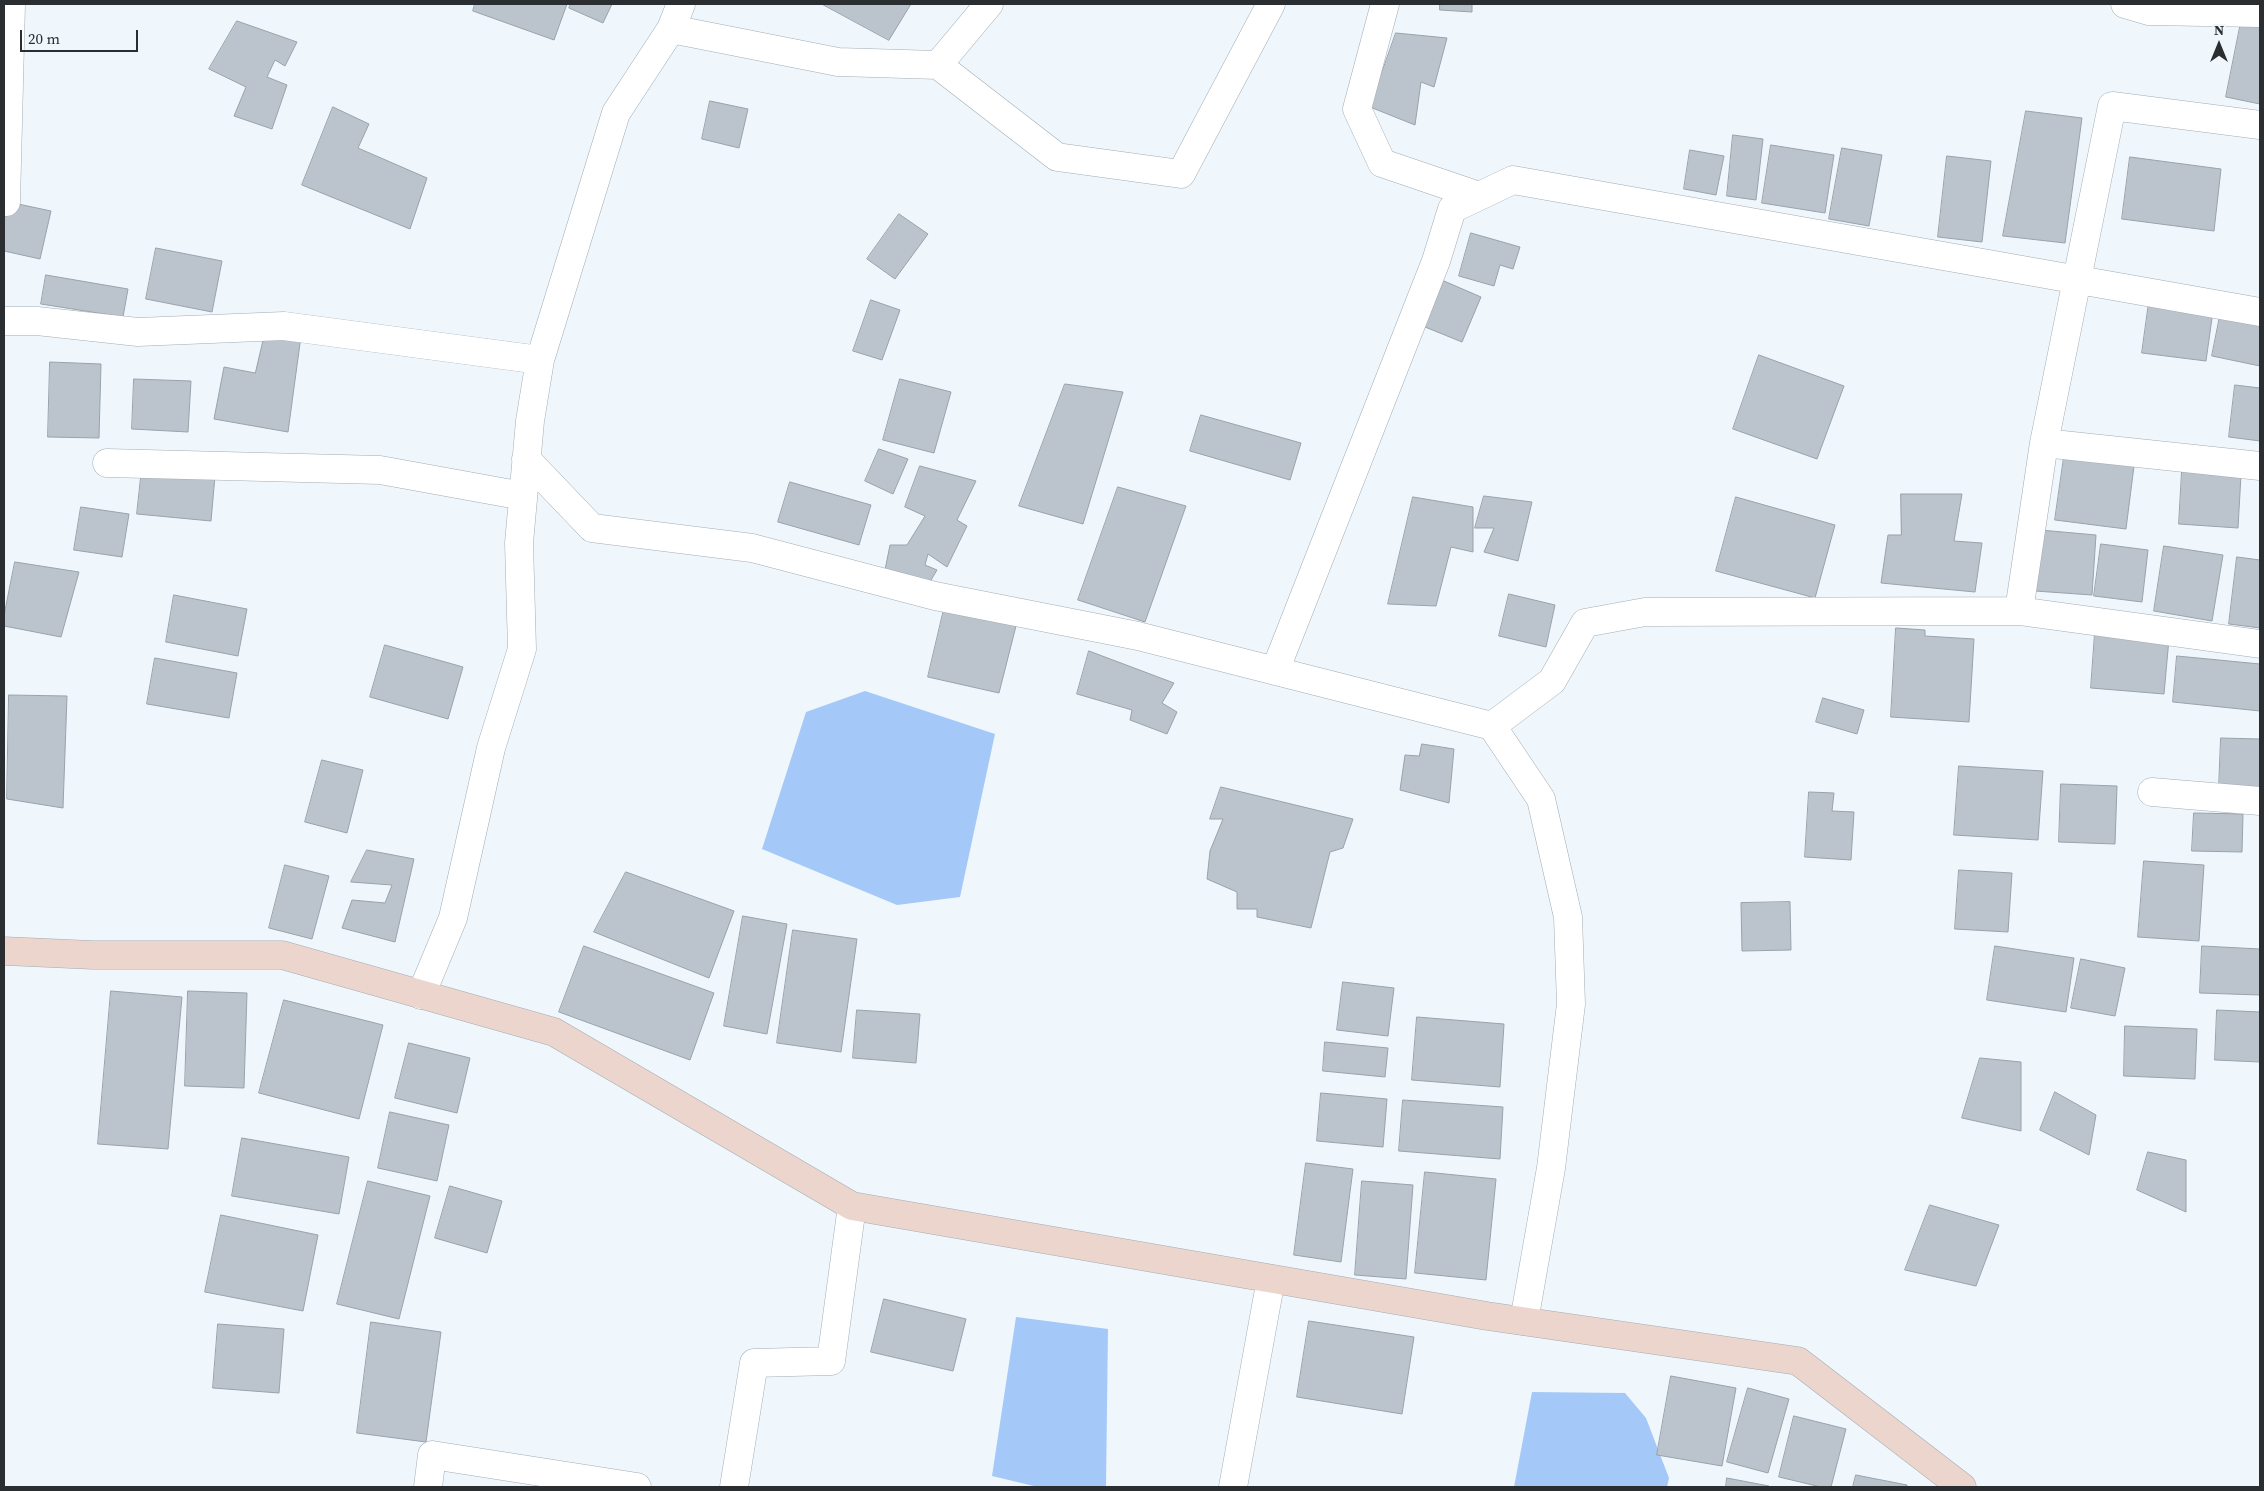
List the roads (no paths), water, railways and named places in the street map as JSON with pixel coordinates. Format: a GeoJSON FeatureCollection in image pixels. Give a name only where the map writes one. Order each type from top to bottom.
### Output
{"type":"FeatureCollection","features":[{"type":"Feature","properties":{"kind":"main road"},"geometry":{"type":"LineString","coordinates":[[4,951],[93,955],[282,955],[554,1032],[852,1206],[1524,1321],[1798,1361],[1962,1487]]}},
{"type":"Feature","properties":{"kind":"street"},"geometry":{"type":"LineString","coordinates":[[6,202],[11,4]]}},
{"type":"Feature","properties":{"kind":"street"},"geometry":{"type":"LineString","coordinates":[[421,995],[453,918],[491,748],[522,649],[519,543],[526,459],[540,360],[616,113],[671,29],[682,4]]}},
{"type":"Feature","properties":{"kind":"street"},"geometry":{"type":"LineString","coordinates":[[938,65],[989,4]]}},
{"type":"Feature","properties":{"kind":"street"},"geometry":{"type":"LineString","coordinates":[[671,29],[838,62],[938,65],[1057,157],[1181,174],[1271,4]]}},
{"type":"Feature","properties":{"kind":"street"},"geometry":{"type":"LineString","coordinates":[[1385,4],[1357,109],[1382,163],[1479,196]]}},
{"type":"Feature","properties":{"kind":"street"},"geometry":{"type":"LineString","coordinates":[[2125,4],[2149,11],[2260,13]]}},
{"type":"Feature","properties":{"kind":"street"},"geometry":{"type":"LineString","coordinates":[[2019,612],[2044,443],[2112,106],[2260,125]]}},
{"type":"Feature","properties":{"kind":"street"},"geometry":{"type":"LineString","coordinates":[[1276,671],[1436,261],[1452,210],[1514,180],[2260,312]]}},
{"type":"Feature","properties":{"kind":"street"},"geometry":{"type":"LineString","coordinates":[[4,321],[37,321],[138,332],[284,326],[540,360]]}},
{"type":"Feature","properties":{"kind":"street"},"geometry":{"type":"LineString","coordinates":[[2044,443],[2260,466]]}},
{"type":"Feature","properties":{"kind":"street"},"geometry":{"type":"LineString","coordinates":[[526,459],[592,528],[752,548],[935,596],[1138,636],[1492,726],[1541,800],[1568,916],[1571,1004],[1551,1168],[1524,1321]]}},
{"type":"Feature","properties":{"kind":"street"},"geometry":{"type":"LineString","coordinates":[[107,463],[380,470],[523,496]]}},
{"type":"Feature","properties":{"kind":"street"},"geometry":{"type":"LineString","coordinates":[[1492,726],[1552,681],[1585,623],[1645,612],[2019,612],[2260,644]]}},
{"type":"Feature","properties":{"kind":"street"},"geometry":{"type":"LineString","coordinates":[[2152,792],[2260,801]]}},
{"type":"Feature","properties":{"kind":"street"},"geometry":{"type":"LineString","coordinates":[[734,1487],[754,1363],[831,1361],[852,1206]]}},
{"type":"Feature","properties":{"kind":"street"},"geometry":{"type":"LineString","coordinates":[[1233,1487],[1271,1279]]}},
{"type":"Feature","properties":{"kind":"street"},"geometry":{"type":"LineString","coordinates":[[428,1487],[432,1455],[637,1487]]}},
{"type":"Feature","properties":{"kind":"water"},"geometry":{"type":"Polygon","coordinates":[[[865,691],[995,734],[960,897],[897,905],[762,849],[806,712],[865,691]]]}},
{"type":"Feature","properties":{"kind":"water"},"geometry":{"type":"Polygon","coordinates":[[[1016,1317],[1108,1329],[1106,1487],[1038,1487],[992,1476],[1016,1317]]]}},
{"type":"Feature","properties":{"kind":"water"},"geometry":{"type":"Polygon","coordinates":[[[1532,1392],[1625,1393],[1646,1418],[1669,1478],[1667,1487],[1514,1487],[1532,1392]]]}}]}
